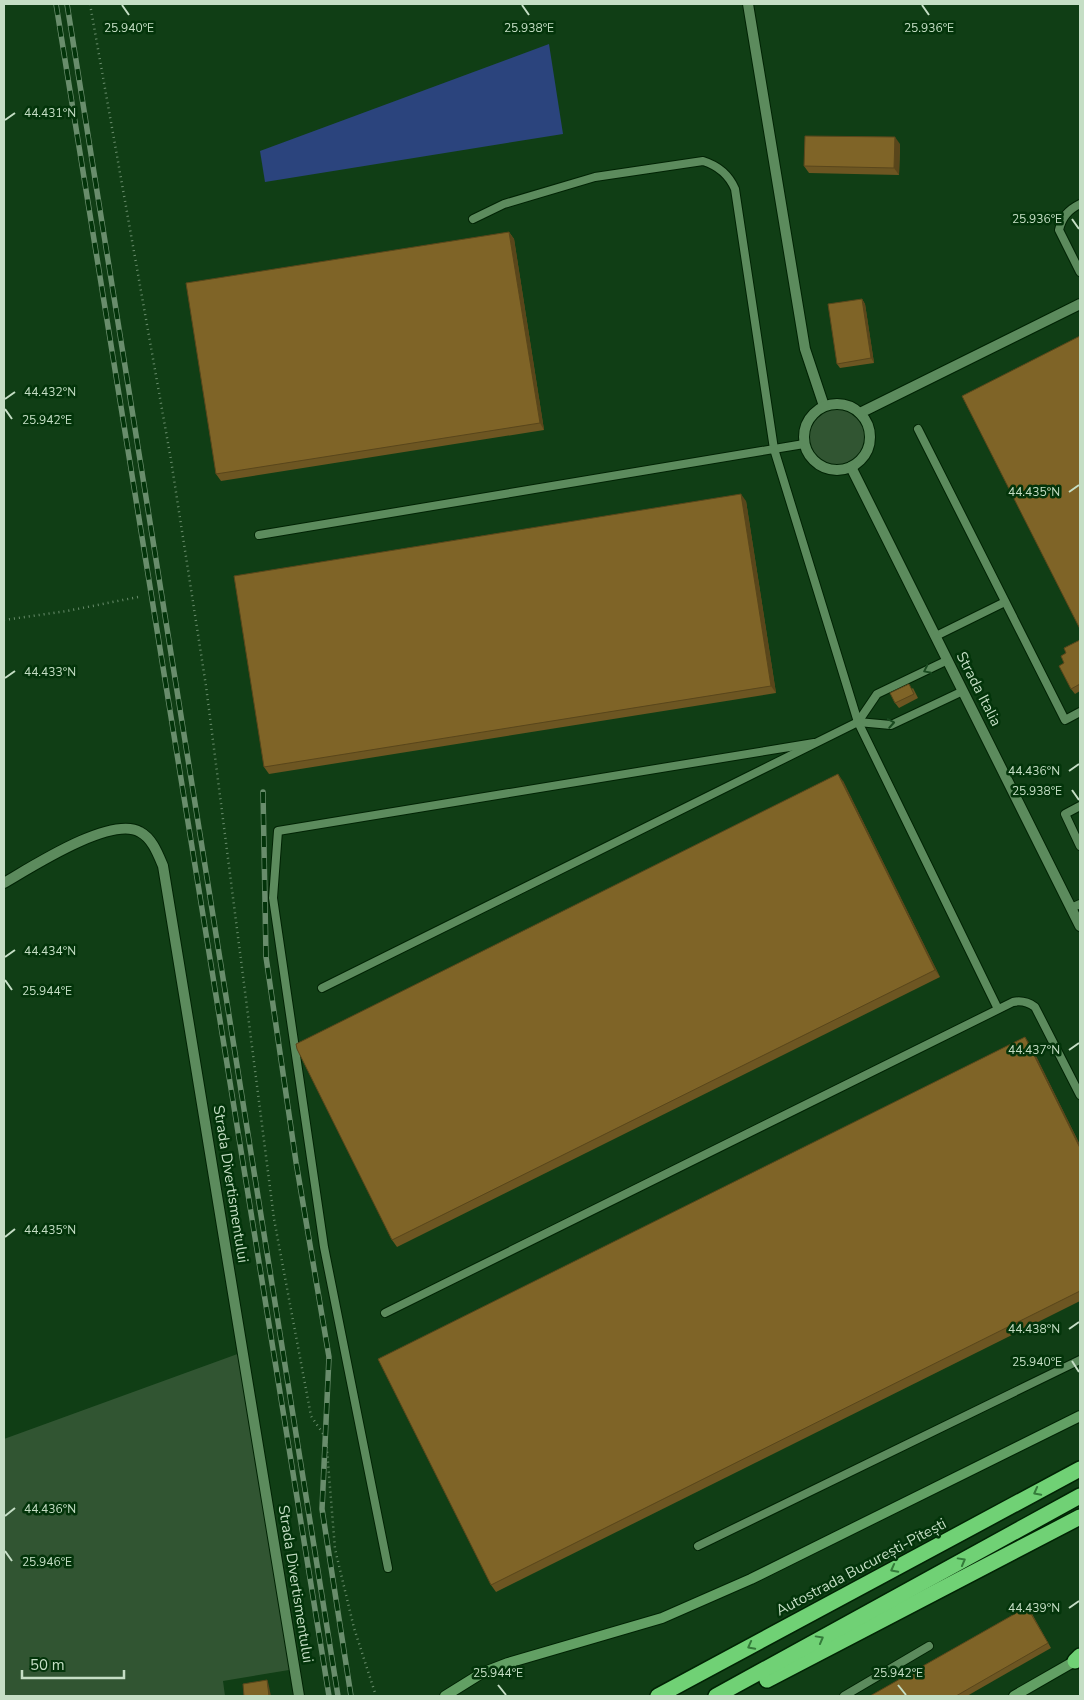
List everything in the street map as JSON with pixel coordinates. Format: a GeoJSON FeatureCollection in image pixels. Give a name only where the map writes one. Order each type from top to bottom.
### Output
{"type":"FeatureCollection","features":[{"type":"Feature","properties":{"kind":"highway","name":"Autostrada București-Pitești"},"geometry":{"type":"LineString","coordinates":[[658,1696],[1080,1469]]}},
{"type":"Feature","properties":{"kind":"highway"},"geometry":{"type":"LineString","coordinates":[[716,1696],[1080,1496]]}},
{"type":"Feature","properties":{"kind":"highway"},"geometry":{"type":"LineString","coordinates":[[735,1696],[1080,1517]]}},
{"type":"Feature","properties":{"kind":"main road"},"geometry":{"type":"LineString","coordinates":[[445,1696],[482,1673],[508,1663],[662,1618],[697,1604],[1080,1416]]}},
{"type":"Feature","properties":{"kind":"main road"},"geometry":{"type":"LineString","coordinates":[[1014,1696],[1078,1658]]}},
{"type":"Feature","properties":{"kind":"street"},"geometry":{"type":"LineString","coordinates":[[748,4],[805,349],[824,406]]}},
{"type":"Feature","properties":{"kind":"street"},"geometry":{"type":"LineString","coordinates":[[860,413],[1080,304]]}},
{"type":"Feature","properties":{"kind":"street"},"geometry":{"type":"LineString","coordinates":[[834,403],[852,407],[860,413],[866,420],[869,428],[869,446],[865,455],[851,467],[842,470],[822,467],[814,461],[808,454],[804,444],[803,435],[809,417],[816,410],[834,403]]}},
{"type":"Feature","properties":{"kind":"street","name":"Strada Italia"},"geometry":{"type":"LineString","coordinates":[[851,467],[963,691],[1076,906],[1080,926]]}},
{"type":"Feature","properties":{"kind":"street","name":"Strada Divertismentului"},"geometry":{"type":"LineString","coordinates":[[4,883],[74,844],[117,829],[129,828],[140,831],[152,844],[164,866],[299,1696]]}},
{"type":"Feature","properties":{"kind":"lane"},"geometry":{"type":"LineString","coordinates":[[474,220],[504,204],[595,177],[703,161],[720,168],[727,175],[735,189],[774,449],[858,722],[998,1009]]}},
{"type":"Feature","properties":{"kind":"lane"},"geometry":{"type":"LineString","coordinates":[[1080,204],[1072,208],[1062,219],[1059,230],[1080,272]]}},
{"type":"Feature","properties":{"kind":"lane"},"geometry":{"type":"LineString","coordinates":[[918,429],[1065,720],[1080,712]]}},
{"type":"Feature","properties":{"kind":"lane"},"geometry":{"type":"LineString","coordinates":[[259,535],[804,444]]}},
{"type":"Feature","properties":{"kind":"lane"},"geometry":{"type":"LineString","coordinates":[[936,636],[1005,602]]}},
{"type":"Feature","properties":{"kind":"lane"},"geometry":{"type":"LineString","coordinates":[[322,988],[858,722],[876,694],[948,660]]}},
{"type":"Feature","properties":{"kind":"lane"},"geometry":{"type":"LineString","coordinates":[[858,722],[891,725],[963,691]]}},
{"type":"Feature","properties":{"kind":"lane"},"geometry":{"type":"LineString","coordinates":[[388,1568],[324,1248],[273,898],[278,831],[814,744]]}},
{"type":"Feature","properties":{"kind":"lane"},"geometry":{"type":"LineString","coordinates":[[1080,806],[1065,814],[1080,846]]}},
{"type":"Feature","properties":{"kind":"lane"},"geometry":{"type":"LineString","coordinates":[[385,1314],[1013,1002],[1021,1000],[1029,1002],[1036,1007],[1080,1095]]}},
{"type":"Feature","properties":{"kind":"lane"},"geometry":{"type":"LineString","coordinates":[[698,1546],[1080,1360]]}},
{"type":"Feature","properties":{"kind":"lane"},"geometry":{"type":"LineString","coordinates":[[844,1696],[929,1646]]}},
{"type":"Feature","properties":{"kind":"path"},"geometry":{"type":"LineString","coordinates":[[90,4],[171,460],[206,686],[274,1219],[311,1416],[326,1438],[335,1549],[354,1628],[376,1696]]}},
{"type":"Feature","properties":{"kind":"path"},"geometry":{"type":"LineString","coordinates":[[4,620],[138,597]]}},
{"type":"Feature","properties":{"kind":"green space"},"geometry":{"type":"Polygon","coordinates":[[[831,404],[843,404],[855,409],[865,419],[870,431],[868,450],[855,465],[843,470],[831,470],[819,465],[809,455],[804,443],[804,431],[809,419],[819,409],[831,404]]]}},
{"type":"Feature","properties":{"kind":"green space"},"geometry":{"type":"Polygon","coordinates":[[[243,1352],[295,1669],[223,1681],[225,1696],[4,1696],[4,1439],[243,1352]]]}},
{"type":"Feature","properties":{"kind":"water"},"geometry":{"type":"Polygon","coordinates":[[[549,44],[563,134],[265,182],[260,151],[549,44]]]}},
{"type":"Feature","properties":{"kind":"building"},"geometry":{"type":"Polygon","coordinates":[[[805,136],[895,137],[894,168],[804,166],[805,136]]]}},
{"type":"Feature","properties":{"kind":"building"},"geometry":{"type":"Polygon","coordinates":[[[509,232],[540,423],[216,474],[186,283],[509,232]]]}},
{"type":"Feature","properties":{"kind":"building"},"geometry":{"type":"Polygon","coordinates":[[[862,299],[871,358],[837,364],[828,304],[862,299]]]}},
{"type":"Feature","properties":{"kind":"building"},"geometry":{"type":"Polygon","coordinates":[[[1080,336],[1080,629],[962,396],[1080,336]]]}},
{"type":"Feature","properties":{"kind":"building"},"geometry":{"type":"Polygon","coordinates":[[[741,494],[771,686],[264,767],[234,576],[741,494]]]}},
{"type":"Feature","properties":{"kind":"building"},"geometry":{"type":"Polygon","coordinates":[[[1080,640],[1080,684],[1071,689],[1059,666],[1064,663],[1061,656],[1066,653],[1064,648],[1080,640]]]}},
{"type":"Feature","properties":{"kind":"building"},"geometry":{"type":"Polygon","coordinates":[[[909,684],[914,694],[895,703],[890,693],[909,684]]]}},
{"type":"Feature","properties":{"kind":"building"},"geometry":{"type":"Polygon","coordinates":[[[838,774],[935,970],[392,1240],[296,1044],[838,774]]]}},
{"type":"Feature","properties":{"kind":"building"},"geometry":{"type":"Polygon","coordinates":[[[1025,1037],[1080,1148],[1080,1291],[491,1585],[378,1359],[1025,1037]]]}},
{"type":"Feature","properties":{"kind":"building"},"geometry":{"type":"Polygon","coordinates":[[[1027,1607],[1048,1643],[956,1696],[870,1696],[1027,1607]]]}},
{"type":"Feature","properties":{"kind":"building"},"geometry":{"type":"Polygon","coordinates":[[[267,1680],[269,1696],[244,1696],[243,1684],[267,1680]]]}},
{"type":"Feature","properties":{"kind":"railway"},"geometry":{"type":"LineString","coordinates":[[56,4],[329,1696]]}},
{"type":"Feature","properties":{"kind":"railway"},"geometry":{"type":"LineString","coordinates":[[67,4],[338,1696]]}},
{"type":"Feature","properties":{"kind":"railway"},"geometry":{"type":"LineString","coordinates":[[263,792],[266,957],[296,1162],[329,1357],[322,1509],[351,1696]]}}]}
